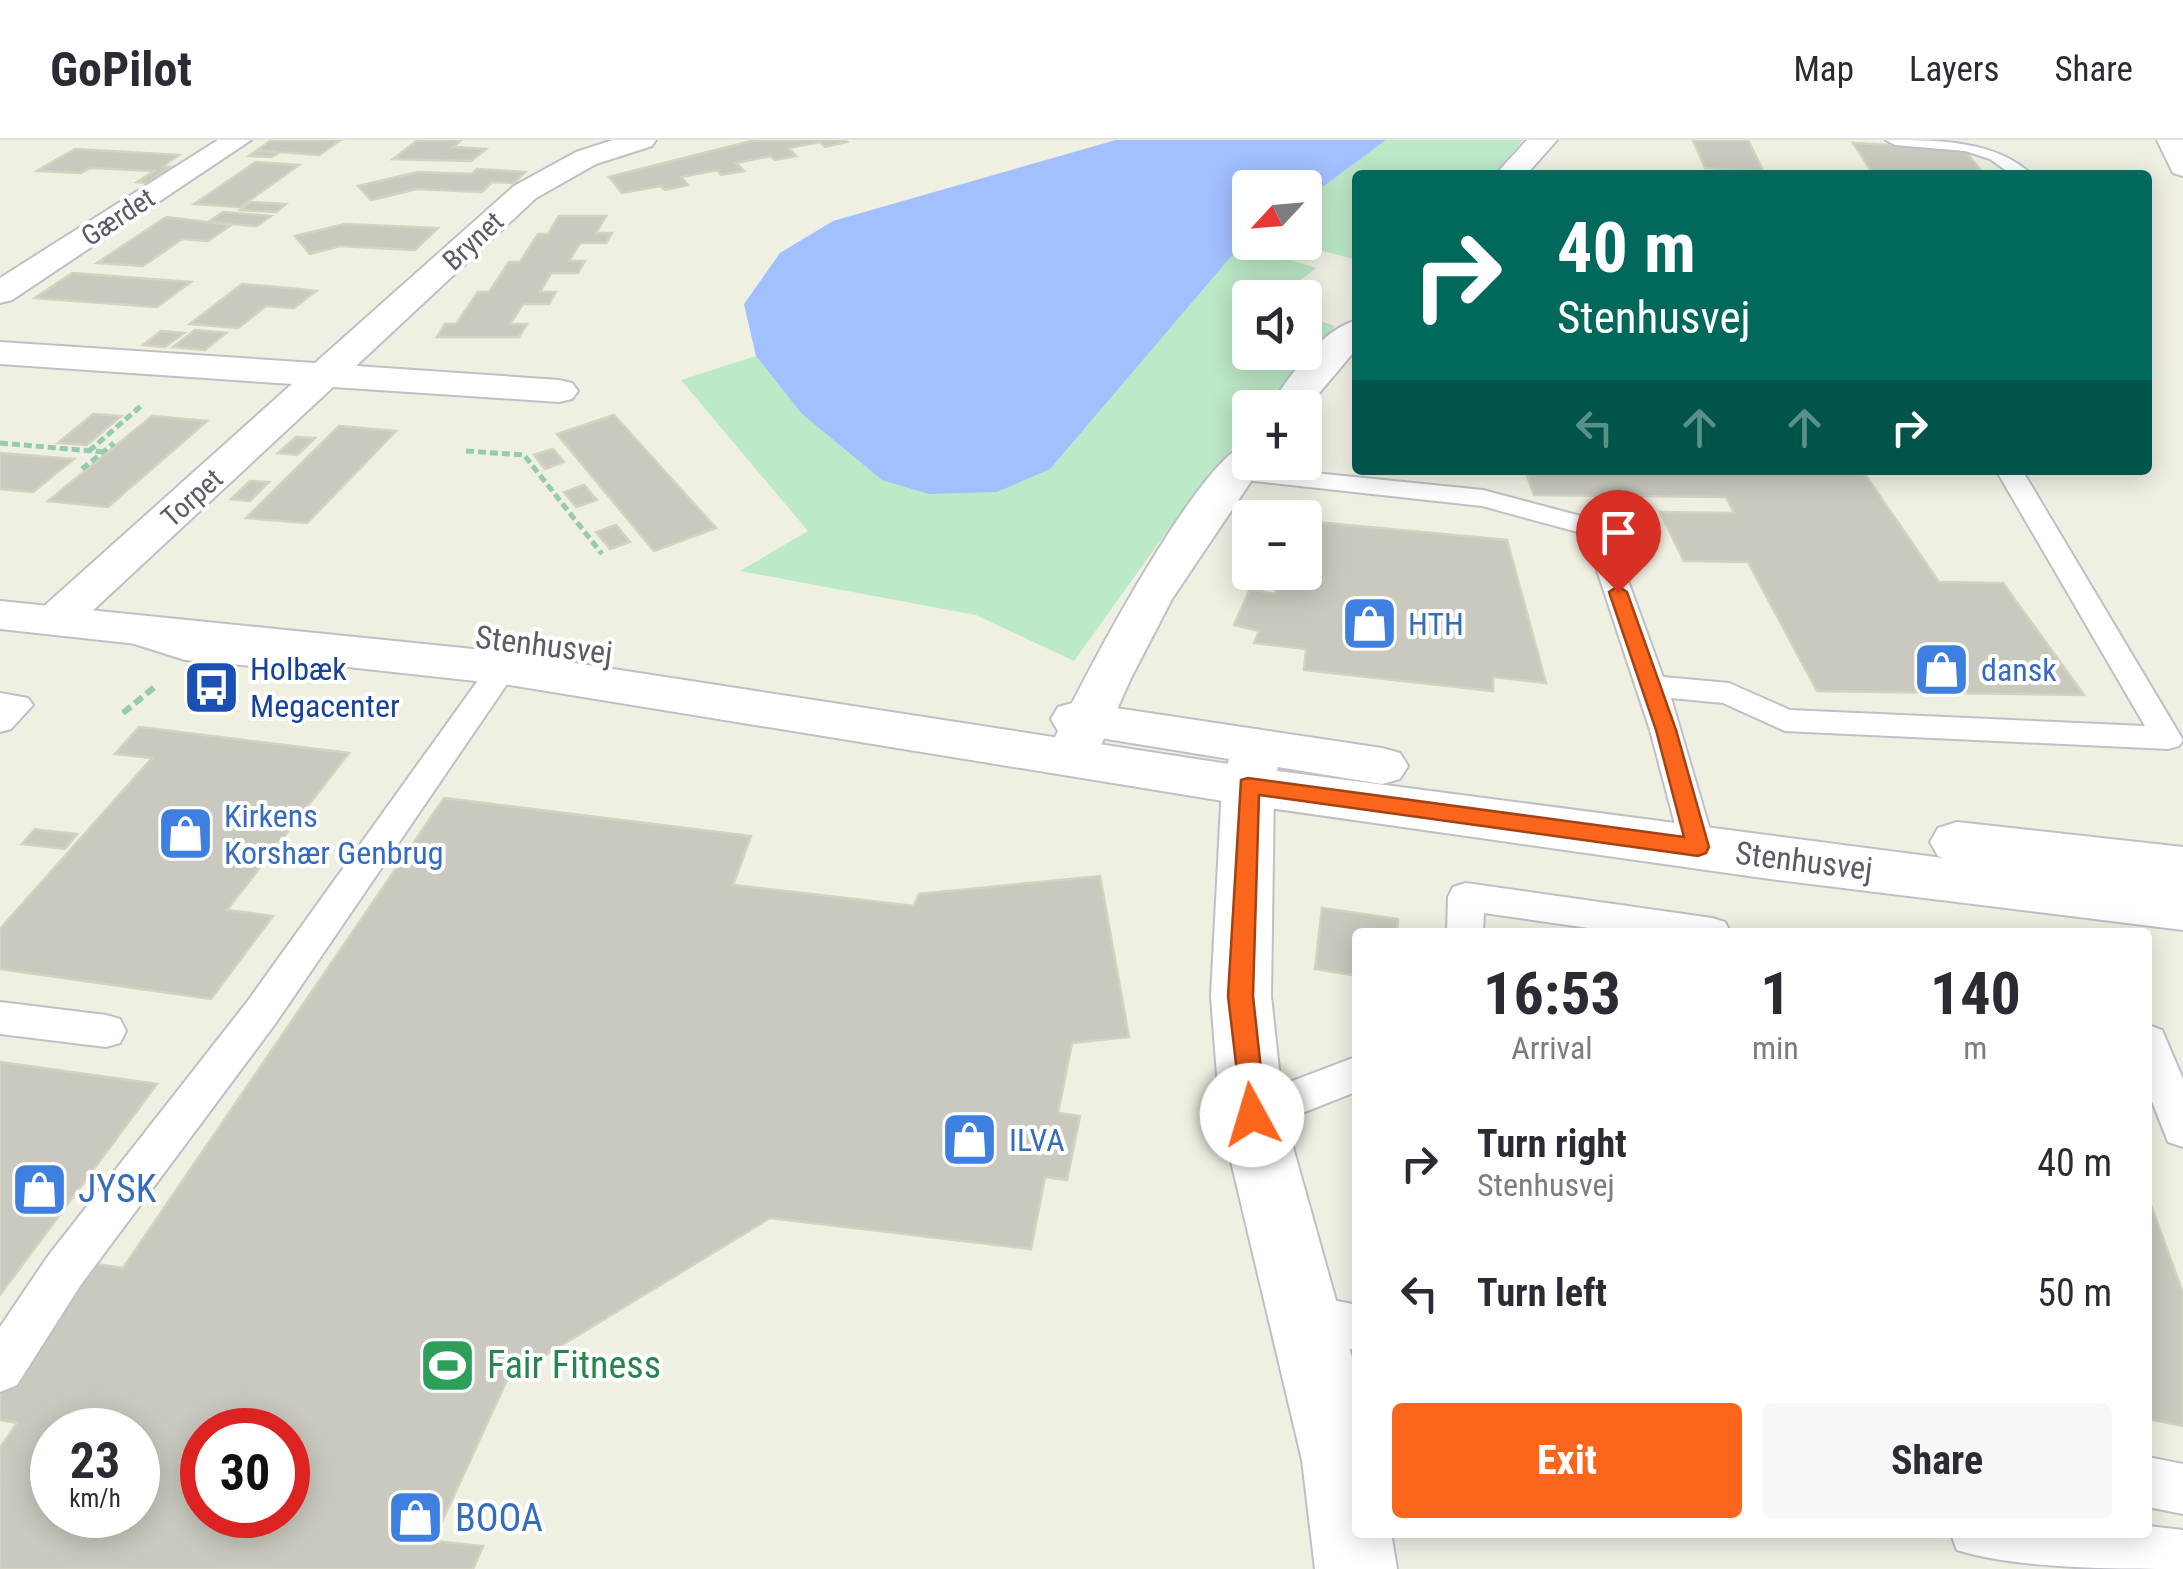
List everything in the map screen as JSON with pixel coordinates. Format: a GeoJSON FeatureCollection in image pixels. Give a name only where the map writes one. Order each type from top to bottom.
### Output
{"type":"FeatureCollection","features":[{"type":"Feature","properties":{"kind":"street","name":"Gærdet"},"geometry":{"type":"LineString","coordinates":[[0,293],[236,140]]}},
{"type":"Feature","properties":{"kind":"street","name":"Brynet"},"geometry":{"type":"LineString","coordinates":[[326,377],[525,192],[586,158],[642,140]]}},
{"type":"Feature","properties":{"kind":"street"},"geometry":{"type":"LineString","coordinates":[[1515,170],[1543,140]]}},
{"type":"Feature","properties":{"kind":"street"},"geometry":{"type":"LineString","coordinates":[[2171,140],[2183,168]]}},
{"type":"Feature","properties":{"kind":"street"},"geometry":{"type":"LineString","coordinates":[[1301,390],[1336,346],[1352,334]]}},
{"type":"Feature","properties":{"kind":"street"},"geometry":{"type":"LineString","coordinates":[[0,354],[559,392]]}},
{"type":"Feature","properties":{"kind":"street","name":"Torpet"},"geometry":{"type":"LineString","coordinates":[[85,611],[326,377]]}},
{"type":"Feature","properties":{"kind":"street"},"geometry":{"type":"LineString","coordinates":[[1079,739],[1189,536],[1232,478]]}},
{"type":"Feature","properties":{"kind":"street","name":"Stenhusvej"},"geometry":{"type":"LineString","coordinates":[[0,586],[85,611],[370,653],[1079,739]]}},
{"type":"Feature","properties":{"kind":"street","name":"Stenhusvej"},"geometry":{"type":"LineString","coordinates":[[0,615],[85,611],[563,646],[1079,739],[1694,829],[2183,908]]}},
{"type":"Feature","properties":{"kind":"street"},"geometry":{"type":"LineString","coordinates":[[1252,766],[1240,996],[1252,1115],[1331,1323],[1352,1507]]}},
{"type":"Feature","properties":{"kind":"street","name":"Stenhusvej"},"geometry":{"type":"LineString","coordinates":[[1694,829],[2183,868]]}},
{"type":"Feature","properties":{"kind":"street"},"geometry":{"type":"LineString","coordinates":[[1354,1538],[1356,1569]]}},
{"type":"Feature","properties":{"kind":"lane"},"geometry":{"type":"LineString","coordinates":[[1894,140],[1982,147],[2006,154],[2019,170]]}},
{"type":"Feature","properties":{"kind":"lane"},"geometry":{"type":"LineString","coordinates":[[1322,475],[1484,498],[1597,529],[1694,829]]}},
{"type":"Feature","properties":{"kind":"lane"},"geometry":{"type":"LineString","coordinates":[[1650,686],[1729,693],[1785,720],[2168,738],[2012,475]]}},
{"type":"Feature","properties":{"kind":"lane"},"geometry":{"type":"LineString","coordinates":[[0,1368],[64,1271],[261,1013],[502,668]]}},
{"type":"Feature","properties":{"kind":"lane"},"geometry":{"type":"LineString","coordinates":[[0,702],[17,704],[0,721]]}},
{"type":"Feature","properties":{"kind":"lane"},"geometry":{"type":"LineString","coordinates":[[1466,928],[1466,897],[1684,928]]}},
{"type":"Feature","properties":{"kind":"lane"},"geometry":{"type":"LineString","coordinates":[[0,1018],[106,1031]]}},
{"type":"Feature","properties":{"kind":"lane"},"geometry":{"type":"LineString","coordinates":[[2152,1052],[2183,1129]]}},
{"type":"Feature","properties":{"kind":"lane"},"geometry":{"type":"LineString","coordinates":[[1252,1115],[1352,1075]]}},
{"type":"Feature","properties":{"kind":"lane"},"geometry":{"type":"LineString","coordinates":[[2152,1483],[2183,1488]]}},
{"type":"Feature","properties":{"kind":"lane"},"geometry":{"type":"LineString","coordinates":[[2027,1538],[2183,1556]]}},
{"type":"Feature","properties":{"kind":"path"},"geometry":{"type":"LineString","coordinates":[[0,443],[103,452]]}},
{"type":"Feature","properties":{"kind":"path"},"geometry":{"type":"LineString","coordinates":[[82,469],[114,443]]}},
{"type":"Feature","properties":{"kind":"path"},"geometry":{"type":"LineString","coordinates":[[466,451],[524,456],[602,554]]}},
{"type":"Feature","properties":{"kind":"green space"},"geometry":{"type":"Polygon","coordinates":[[[1386,140],[1523,140],[1498,170],[1352,170],[1352,259],[1322,251],[1322,187],[1386,140]]]}},
{"type":"Feature","properties":{"kind":"green space"},"geometry":{"type":"Polygon","coordinates":[[[1232,254],[1232,260],[1291,260],[1316,268],[1301,280],[1232,280],[1232,370],[1298,370],[1281,390],[1232,390],[1232,448],[1196,491],[1074,661],[976,615],[740,571],[808,531],[681,380],[756,356],[801,413],[1232,254]]]}},
{"type":"Feature","properties":{"kind":"green space"},"geometry":{"type":"Polygon","coordinates":[[[1322,322],[1335,326],[1322,341],[1322,322]]]}},
{"type":"Feature","properties":{"kind":"water"},"geometry":{"type":"Polygon","coordinates":[[[1116,140],[1386,140],[1322,187],[1322,170],[1232,170],[1232,255],[1050,469],[997,492],[929,494],[882,480],[801,413],[756,356],[744,304],[780,253],[833,221],[1116,140]]]}},
{"type":"Feature","properties":{"kind":"building"},"geometry":{"type":"Polygon","coordinates":[[[272,140],[341,140],[319,155],[280,152],[272,157],[249,156],[256,151],[276,152],[257,150],[272,140]]]}},
{"type":"Feature","properties":{"kind":"building"},"geometry":{"type":"Polygon","coordinates":[[[418,140],[461,140],[453,147],[486,149],[471,161],[393,159],[418,140]]]}},
{"type":"Feature","properties":{"kind":"building"},"geometry":{"type":"Polygon","coordinates":[[[755,140],[847,142],[825,147],[820,142],[788,148],[796,156],[775,160],[770,156],[736,163],[744,171],[721,175],[717,170],[681,177],[688,185],[665,190],[660,186],[622,193],[609,177],[755,140]]]}},
{"type":"Feature","properties":{"kind":"building"},"geometry":{"type":"Polygon","coordinates":[[[1693,140],[1748,140],[1763,170],[1744,170],[1705,168],[1693,140]]]}},
{"type":"Feature","properties":{"kind":"building"},"geometry":{"type":"Polygon","coordinates":[[[1853,143],[1964,149],[1980,170],[1871,170],[1853,143]]]}},
{"type":"Feature","properties":{"kind":"building"},"geometry":{"type":"Polygon","coordinates":[[[75,149],[179,155],[162,167],[171,167],[147,183],[137,182],[154,171],[37,171],[75,149]]]}},
{"type":"Feature","properties":{"kind":"building"},"geometry":{"type":"Polygon","coordinates":[[[256,162],[299,165],[240,207],[194,204],[256,162]]]}},
{"type":"Feature","properties":{"kind":"building"},"geometry":{"type":"Polygon","coordinates":[[[477,169],[525,172],[514,183],[492,182],[482,192],[417,189],[371,200],[358,186],[418,172],[472,174],[477,169]]]}},
{"type":"Feature","properties":{"kind":"building"},"geometry":{"type":"Polygon","coordinates":[[[251,202],[286,204],[276,212],[240,210],[251,202]]]}},
{"type":"Feature","properties":{"kind":"building"},"geometry":{"type":"Polygon","coordinates":[[[223,212],[271,216],[257,226],[208,222],[223,212]]]}},
{"type":"Feature","properties":{"kind":"building"},"geometry":{"type":"Polygon","coordinates":[[[559,216],[606,216],[596,233],[612,233],[606,243],[580,243],[569,261],[585,261],[578,273],[551,273],[540,292],[556,292],[549,304],[523,304],[510,324],[527,324],[519,337],[437,337],[445,324],[456,324],[478,292],[489,292],[509,262],[520,262],[538,234],[548,234],[559,216]]]}},
{"type":"Feature","properties":{"kind":"building"},"geometry":{"type":"Polygon","coordinates":[[[166,217],[231,225],[208,241],[182,239],[143,266],[97,263],[166,217]]]}},
{"type":"Feature","properties":{"kind":"building"},"geometry":{"type":"Polygon","coordinates":[[[345,224],[438,228],[415,250],[340,246],[310,254],[295,236],[345,224]]]}},
{"type":"Feature","properties":{"kind":"building"},"geometry":{"type":"Polygon","coordinates":[[[72,273],[191,282],[157,307],[35,298],[72,273]]]}},
{"type":"Feature","properties":{"kind":"building"},"geometry":{"type":"Polygon","coordinates":[[[242,284],[316,291],[294,308],[266,306],[238,328],[190,324],[242,284]]]}},
{"type":"Feature","properties":{"kind":"building"},"geometry":{"type":"Polygon","coordinates":[[[195,330],[226,333],[205,350],[173,347],[195,330]]]}},
{"type":"Feature","properties":{"kind":"building"},"geometry":{"type":"Polygon","coordinates":[[[161,331],[184,333],[165,347],[143,345],[161,331]]]}},
{"type":"Feature","properties":{"kind":"building"},"geometry":{"type":"Polygon","coordinates":[[[93,414],[121,416],[87,445],[58,443],[93,414]]]}},
{"type":"Feature","properties":{"kind":"building"},"geometry":{"type":"Polygon","coordinates":[[[614,415],[716,528],[654,551],[557,434],[614,415]]]}},
{"type":"Feature","properties":{"kind":"building"},"geometry":{"type":"Polygon","coordinates":[[[152,416],[207,421],[108,507],[48,501],[152,416]]]}},
{"type":"Feature","properties":{"kind":"building"},"geometry":{"type":"Polygon","coordinates":[[[339,426],[396,431],[307,523],[246,518],[339,426]]]}},
{"type":"Feature","properties":{"kind":"building"},"geometry":{"type":"Polygon","coordinates":[[[296,437],[315,438],[297,455],[278,453],[296,437]]]}},
{"type":"Feature","properties":{"kind":"building"},"geometry":{"type":"Polygon","coordinates":[[[553,449],[564,462],[545,469],[534,455],[553,449]]]}},
{"type":"Feature","properties":{"kind":"building"},"geometry":{"type":"Polygon","coordinates":[[[0,453],[74,459],[33,492],[0,489],[0,453]]]}},
{"type":"Feature","properties":{"kind":"building"},"geometry":{"type":"Polygon","coordinates":[[[1527,475],[1865,475],[1939,582],[2003,583],[2084,695],[1817,691],[1748,562],[1684,561],[1660,512],[1734,513],[1726,497],[1534,495],[1527,475]]]}},
{"type":"Feature","properties":{"kind":"building"},"geometry":{"type":"Polygon","coordinates":[[[250,481],[269,482],[250,501],[231,499],[250,481]]]}},
{"type":"Feature","properties":{"kind":"building"},"geometry":{"type":"Polygon","coordinates":[[[584,485],[597,500],[576,507],[564,492],[584,485]]]}},
{"type":"Feature","properties":{"kind":"building"},"geometry":{"type":"Polygon","coordinates":[[[1322,523],[1507,540],[1546,683],[1493,677],[1493,691],[1304,670],[1306,649],[1254,643],[1259,631],[1234,625],[1250,590],[1275,594],[1277,590],[1322,590],[1322,523]]]}},
{"type":"Feature","properties":{"kind":"building"},"geometry":{"type":"Polygon","coordinates":[[[616,525],[630,542],[610,549],[596,532],[616,525]]]}},
{"type":"Feature","properties":{"kind":"building","name":"Kirkens Korshær Genbrug"},"geometry":{"type":"Polygon","coordinates":[[[139,727],[349,753],[227,910],[273,916],[211,999],[0,969],[0,929],[152,758],[115,754],[139,727]]]}},
{"type":"Feature","properties":{"kind":"building"},"geometry":{"type":"Polygon","coordinates":[[[444,798],[751,836],[733,885],[914,906],[919,894],[1100,876],[1129,1037],[1072,1043],[1058,1113],[1080,1116],[1067,1180],[1045,1177],[1031,1249],[770,1218],[508,1378],[433,1541],[483,1546],[473,1569],[0,1569],[0,1448],[17,1423],[0,1420],[0,1386],[82,1262],[123,1268],[444,798]]]}},
{"type":"Feature","properties":{"kind":"building"},"geometry":{"type":"Polygon","coordinates":[[[35,829],[77,834],[65,849],[22,844],[35,829]]]}},
{"type":"Feature","properties":{"kind":"building"},"geometry":{"type":"Polygon","coordinates":[[[1322,908],[1398,919],[1397,928],[1352,928],[1352,975],[1315,969],[1322,908]]]}},
{"type":"Feature","properties":{"kind":"building","name":"JYSK"},"geometry":{"type":"Polygon","coordinates":[[[0,1062],[157,1084],[0,1295],[0,1062]]]}},
{"type":"Feature","properties":{"kind":"building"},"geometry":{"type":"Polygon","coordinates":[[[2152,1208],[2183,1293],[2183,1426],[2152,1420],[2152,1208]]]}},
{"type":"Feature","properties":{"kind":"place","name":"HTH"},"geometry":{"type":"Point","coordinates":[1369,624]}},
{"type":"Feature","properties":{"kind":"place","name":"dansk"},"geometry":{"type":"Point","coordinates":[1942,670]}},
{"type":"Feature","properties":{"kind":"place","name":"Holbæk Megacenter"},"geometry":{"type":"Point","coordinates":[211,687]}},
{"type":"Feature","properties":{"kind":"place","name":"Kirkens Korshær Genbrug"},"geometry":{"type":"Point","coordinates":[185,834]}},
{"type":"Feature","properties":{"kind":"place","name":"ILVA"},"geometry":{"type":"Point","coordinates":[970,1140]}},
{"type":"Feature","properties":{"kind":"place","name":"JYSK"},"geometry":{"type":"Point","coordinates":[39,1189]}},
{"type":"Feature","properties":{"kind":"place","name":"Fair Fitness"},"geometry":{"type":"Point","coordinates":[448,1365]}},
{"type":"Feature","properties":{"kind":"place","name":"BOOA"},"geometry":{"type":"Point","coordinates":[416,1518]}},
{"type":"Feature","properties":{"kind":"route"},"geometry":{"type":"LineString","coordinates":[[1252,1115],[1240,996],[1248,786],[1698,847],[1666,730],[1618,592]]}}]}
